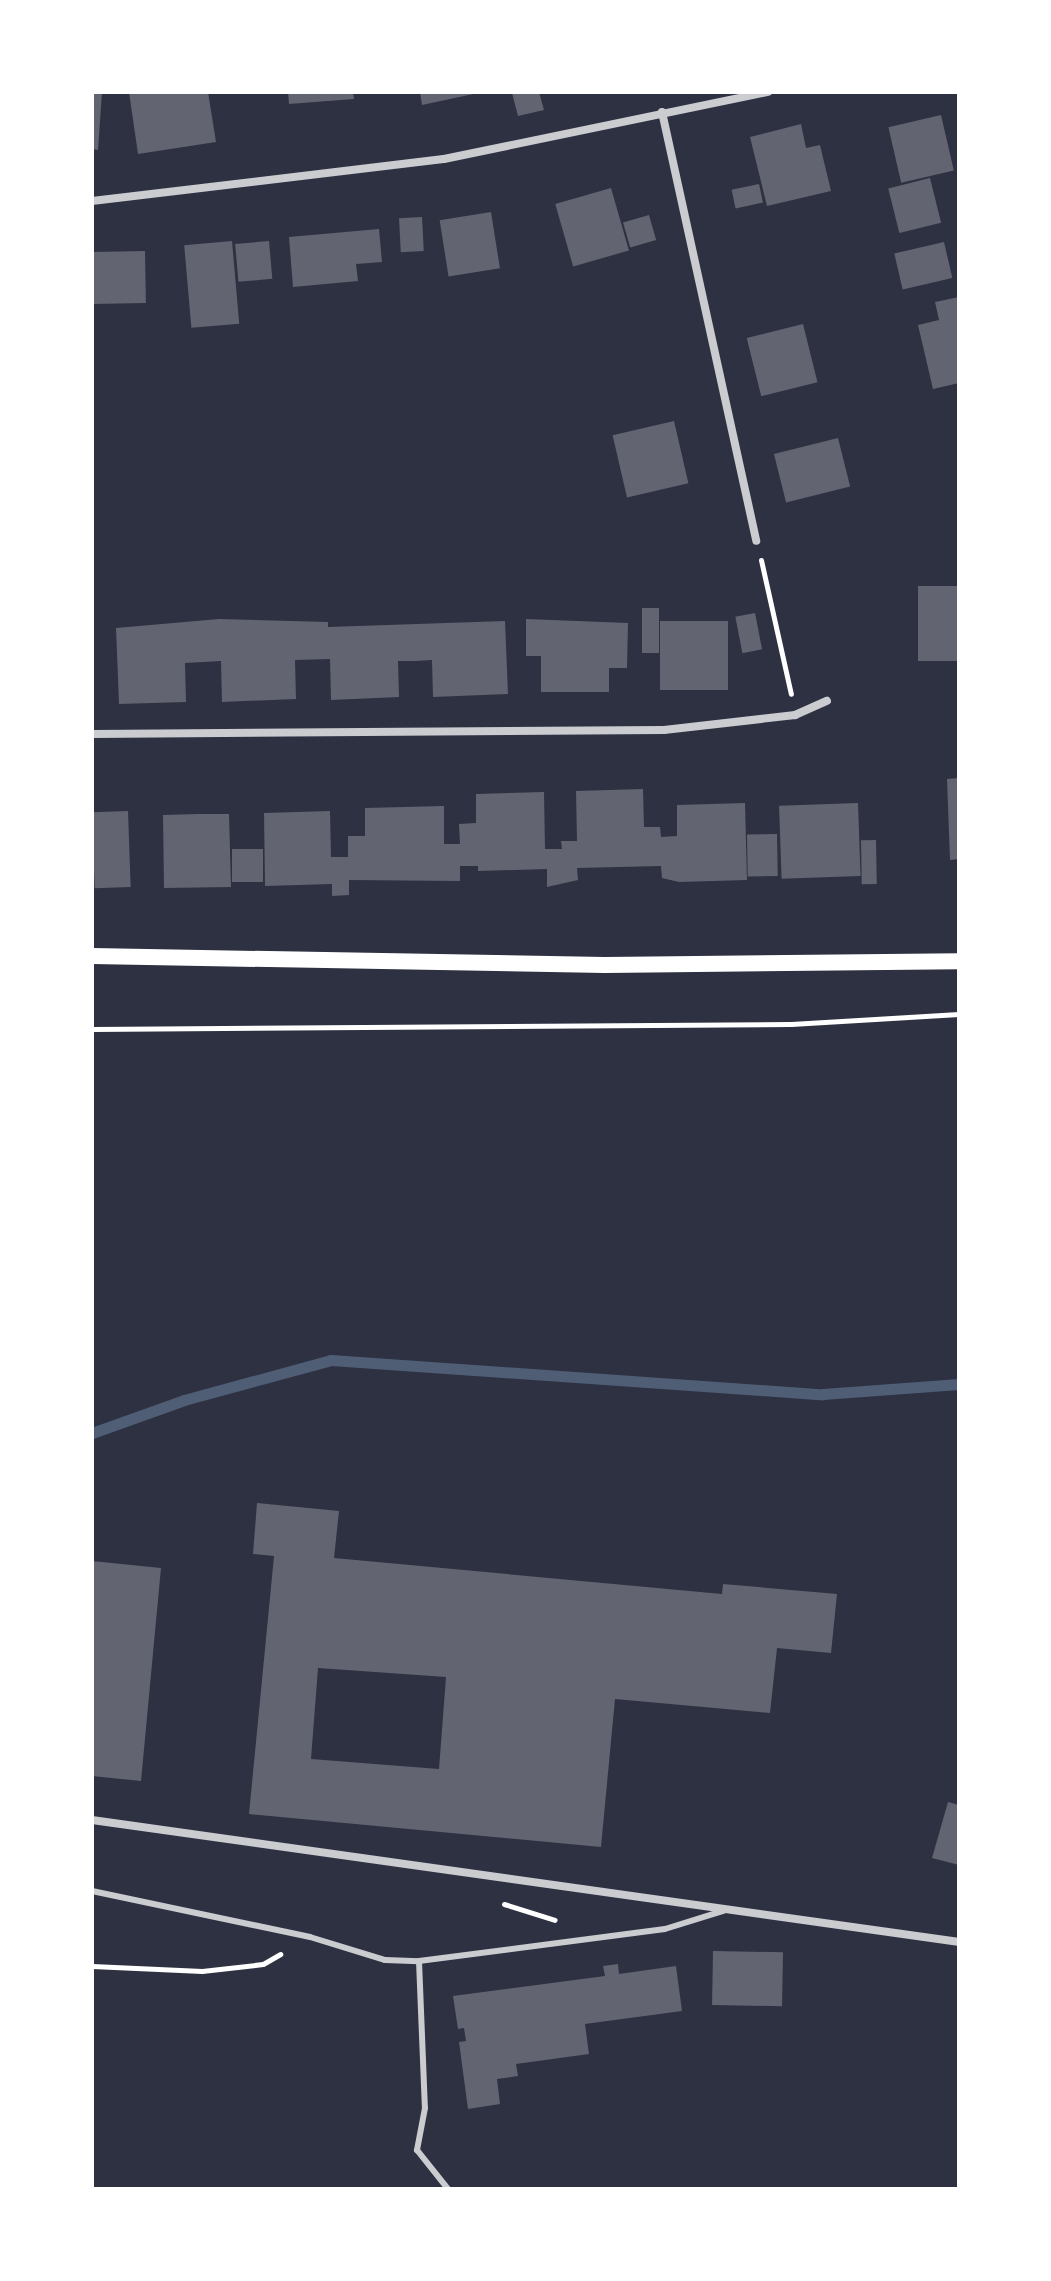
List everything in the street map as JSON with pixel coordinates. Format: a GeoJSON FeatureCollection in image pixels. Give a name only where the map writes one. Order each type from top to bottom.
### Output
{"type":"FeatureCollection","features":[{"type":"Feature","properties":{"kind":"main road"},"geometry":{"type":"LineString","coordinates":[[92,956],[605,965],[959,961]]}},
{"type":"Feature","properties":{"kind":"street"},"geometry":{"type":"LineString","coordinates":[[92,201],[444,159],[768,92]]}},
{"type":"Feature","properties":{"kind":"street"},"geometry":{"type":"LineString","coordinates":[[662,112],[756,541]]}},
{"type":"Feature","properties":{"kind":"street"},"geometry":{"type":"LineString","coordinates":[[92,734],[664,730],[795,715],[827,701]]}},
{"type":"Feature","properties":{"kind":"street"},"geometry":{"type":"LineString","coordinates":[[92,1820],[735,1907],[959,1942]]}},
{"type":"Feature","properties":{"kind":"lane"},"geometry":{"type":"LineString","coordinates":[[92,1891],[310,1937],[385,1960],[419,1961],[665,1929],[735,1907]]}},
{"type":"Feature","properties":{"kind":"lane"},"geometry":{"type":"LineString","coordinates":[[419,1961],[425,2108],[417,2150],[448,2189]]}},
{"type":"Feature","properties":{"kind":"path"},"geometry":{"type":"LineString","coordinates":[[756,541],[795,715]]}},
{"type":"Feature","properties":{"kind":"path"},"geometry":{"type":"LineString","coordinates":[[92,1029],[791,1024],[959,1014]]}},
{"type":"Feature","properties":{"kind":"path"},"geometry":{"type":"LineString","coordinates":[[494,1901],[576,1927],[585,1939]]}},
{"type":"Feature","properties":{"kind":"path"},"geometry":{"type":"LineString","coordinates":[[92,1966],[202,1971],[263,1964],[310,1937]]}},
{"type":"Feature","properties":{"kind":"building"},"geometry":{"type":"Polygon","coordinates":[[[92,92],[102,92],[98,150],[92,149],[92,92]]]}},
{"type":"Feature","properties":{"kind":"building"},"geometry":{"type":"Polygon","coordinates":[[[129,92],[208,92],[216,142],[138,154],[129,92]]]}},
{"type":"Feature","properties":{"kind":"building"},"geometry":{"type":"Polygon","coordinates":[[[288,92],[353,92],[354,99],[289,104],[288,92]]]}},
{"type":"Feature","properties":{"kind":"building"},"geometry":{"type":"Polygon","coordinates":[[[420,92],[477,92],[478,93],[422,105],[420,92]]]}},
{"type":"Feature","properties":{"kind":"building"},"geometry":{"type":"Polygon","coordinates":[[[539,92],[544,110],[518,116],[512,93],[539,92]]]}},
{"type":"Feature","properties":{"kind":"building"},"geometry":{"type":"Polygon","coordinates":[[[941,115],[954,171],[901,183],[888,127],[941,115]]]}},
{"type":"Feature","properties":{"kind":"building"},"geometry":{"type":"Polygon","coordinates":[[[801,124],[806,148],[820,145],[831,191],[767,206],[750,137],[801,124]]]}},
{"type":"Feature","properties":{"kind":"building"},"geometry":{"type":"Polygon","coordinates":[[[930,178],[941,223],[899,233],[888,188],[930,178]]]}},
{"type":"Feature","properties":{"kind":"building"},"geometry":{"type":"Polygon","coordinates":[[[759,184],[763,203],[736,208],[732,190],[759,184]]]}},
{"type":"Feature","properties":{"kind":"building"},"geometry":{"type":"Polygon","coordinates":[[[611,188],[629,250],[573,266],[555,204],[611,188]]]}},
{"type":"Feature","properties":{"kind":"building"},"geometry":{"type":"Polygon","coordinates":[[[491,212],[500,268],[449,276],[440,220],[491,212]]]}},
{"type":"Feature","properties":{"kind":"building"},"geometry":{"type":"Polygon","coordinates":[[[649,215],[656,240],[630,247],[623,222],[649,215]]]}},
{"type":"Feature","properties":{"kind":"building"},"geometry":{"type":"Polygon","coordinates":[[[422,217],[424,251],[401,252],[399,218],[422,217]]]}},
{"type":"Feature","properties":{"kind":"building"},"geometry":{"type":"Polygon","coordinates":[[[379,229],[382,262],[356,264],[358,281],[293,287],[289,237],[379,229]]]}},
{"type":"Feature","properties":{"kind":"building"},"geometry":{"type":"Polygon","coordinates":[[[232,241],[239,324],[191,328],[184,245],[232,241]]]}},
{"type":"Feature","properties":{"kind":"building"},"geometry":{"type":"Polygon","coordinates":[[[269,241],[272,279],[238,282],[235,244],[269,241]]]}},
{"type":"Feature","properties":{"kind":"building"},"geometry":{"type":"Polygon","coordinates":[[[944,242],[952,278],[903,290],[894,253],[944,242]]]}},
{"type":"Feature","properties":{"kind":"building"},"geometry":{"type":"Polygon","coordinates":[[[145,251],[146,303],[93,304],[92,252],[145,251]]]}},
{"type":"Feature","properties":{"kind":"building"},"geometry":{"type":"Polygon","coordinates":[[[959,297],[959,383],[933,389],[918,325],[939,320],[935,302],[959,297]]]}},
{"type":"Feature","properties":{"kind":"building"},"geometry":{"type":"Polygon","coordinates":[[[803,324],[818,382],[761,396],[747,338],[803,324]]]}},
{"type":"Feature","properties":{"kind":"building"},"geometry":{"type":"Polygon","coordinates":[[[674,421],[688,483],[627,498],[613,435],[674,421]]]}},
{"type":"Feature","properties":{"kind":"building"},"geometry":{"type":"Polygon","coordinates":[[[838,438],[850,487],[786,502],[774,454],[838,438]]]}},
{"type":"Feature","properties":{"kind":"building"},"geometry":{"type":"Polygon","coordinates":[[[918,586],[959,586],[959,661],[918,661],[918,586]]]}},
{"type":"Feature","properties":{"kind":"building"},"geometry":{"type":"Polygon","coordinates":[[[642,608],[659,608],[659,653],[642,653],[642,608]]]}},
{"type":"Feature","properties":{"kind":"building"},"geometry":{"type":"Polygon","coordinates":[[[755,613],[762,649],[742,653],[735,617],[755,613]]]}},
{"type":"Feature","properties":{"kind":"building"},"geometry":{"type":"Polygon","coordinates":[[[219,619],[328,622],[328,627],[505,621],[508,694],[433,697],[432,660],[398,661],[399,697],[331,700],[330,659],[295,660],[296,699],[222,702],[221,661],[185,663],[186,702],[119,704],[116,628],[219,619]]]}},
{"type":"Feature","properties":{"kind":"building"},"geometry":{"type":"Polygon","coordinates":[[[526,619],[628,623],[627,668],[609,668],[609,692],[541,692],[541,656],[526,656],[526,619]]]}},
{"type":"Feature","properties":{"kind":"building"},"geometry":{"type":"Polygon","coordinates":[[[660,621],[728,621],[728,690],[660,690],[660,621]]]}},
{"type":"Feature","properties":{"kind":"building"},"geometry":{"type":"Polygon","coordinates":[[[959,778],[959,859],[950,860],[947,779],[959,778]]]}},
{"type":"Feature","properties":{"kind":"building"},"geometry":{"type":"Polygon","coordinates":[[[643,789],[644,827],[660,827],[661,837],[677,836],[677,805],[745,803],[747,880],[679,882],[662,878],[661,866],[577,868],[578,880],[547,887],[547,869],[478,871],[478,866],[460,866],[460,881],[349,880],[349,895],[332,896],[332,884],[265,886],[264,813],[330,811],[331,857],[348,857],[348,836],[365,836],[365,808],[444,806],[444,844],[460,844],[459,824],[476,823],[476,794],[544,792],[545,849],[562,849],[561,841],[577,841],[576,791],[643,789]]]}},
{"type":"Feature","properties":{"kind":"building"},"geometry":{"type":"Polygon","coordinates":[[[858,803],[861,876],[782,879],[779,806],[858,803]]]}},
{"type":"Feature","properties":{"kind":"building"},"geometry":{"type":"Polygon","coordinates":[[[128,811],[131,887],[95,888],[92,812],[128,811]]]}},
{"type":"Feature","properties":{"kind":"building"},"geometry":{"type":"Polygon","coordinates":[[[229,814],[231,887],[164,888],[163,815],[229,814]]]}},
{"type":"Feature","properties":{"kind":"building"},"geometry":{"type":"Polygon","coordinates":[[[777,834],[778,876],[748,877],[747,835],[777,834]]]}},
{"type":"Feature","properties":{"kind":"building"},"geometry":{"type":"Polygon","coordinates":[[[861,840],[876,840],[877,884],[862,884],[861,840]]]}},
{"type":"Feature","properties":{"kind":"building"},"geometry":{"type":"Polygon","coordinates":[[[232,849],[263,849],[263,882],[232,882],[232,849]]]}},
{"type":"Feature","properties":{"kind":"building"},"geometry":{"type":"Polygon","coordinates":[[[257,1503],[339,1511],[334,1558],[722,1594],[723,1584],[837,1594],[831,1653],[777,1648],[770,1713],[615,1699],[601,1847],[249,1814],[274,1556],[253,1554],[257,1503]],[[318,1668],[311,1759],[439,1769],[446,1677],[318,1668]]]}},
{"type":"Feature","properties":{"kind":"building"},"geometry":{"type":"Polygon","coordinates":[[[92,1561],[161,1568],[141,1781],[92,1776],[92,1561]]]}},
{"type":"Feature","properties":{"kind":"building"},"geometry":{"type":"Polygon","coordinates":[[[948,1802],[959,1805],[959,1865],[932,1858],[948,1802]]]}},
{"type":"Feature","properties":{"kind":"building"},"geometry":{"type":"Polygon","coordinates":[[[713,1951],[783,1952],[782,2006],[712,2005],[713,1951]]]}},
{"type":"Feature","properties":{"kind":"building"},"geometry":{"type":"Polygon","coordinates":[[[618,1964],[619,1974],[676,1966],[682,2011],[585,2024],[589,2054],[516,2064],[518,2076],[497,2079],[500,2104],[468,2109],[459,2042],[466,2041],[464,2028],[458,2029],[453,1996],[605,1976],[603,1966],[618,1964]]]}},
{"type":"Feature","properties":{"kind":"waterway"},"geometry":{"type":"LineString","coordinates":[[92,1433],[184,1400],[331,1360],[823,1394],[959,1384]]}}]}
